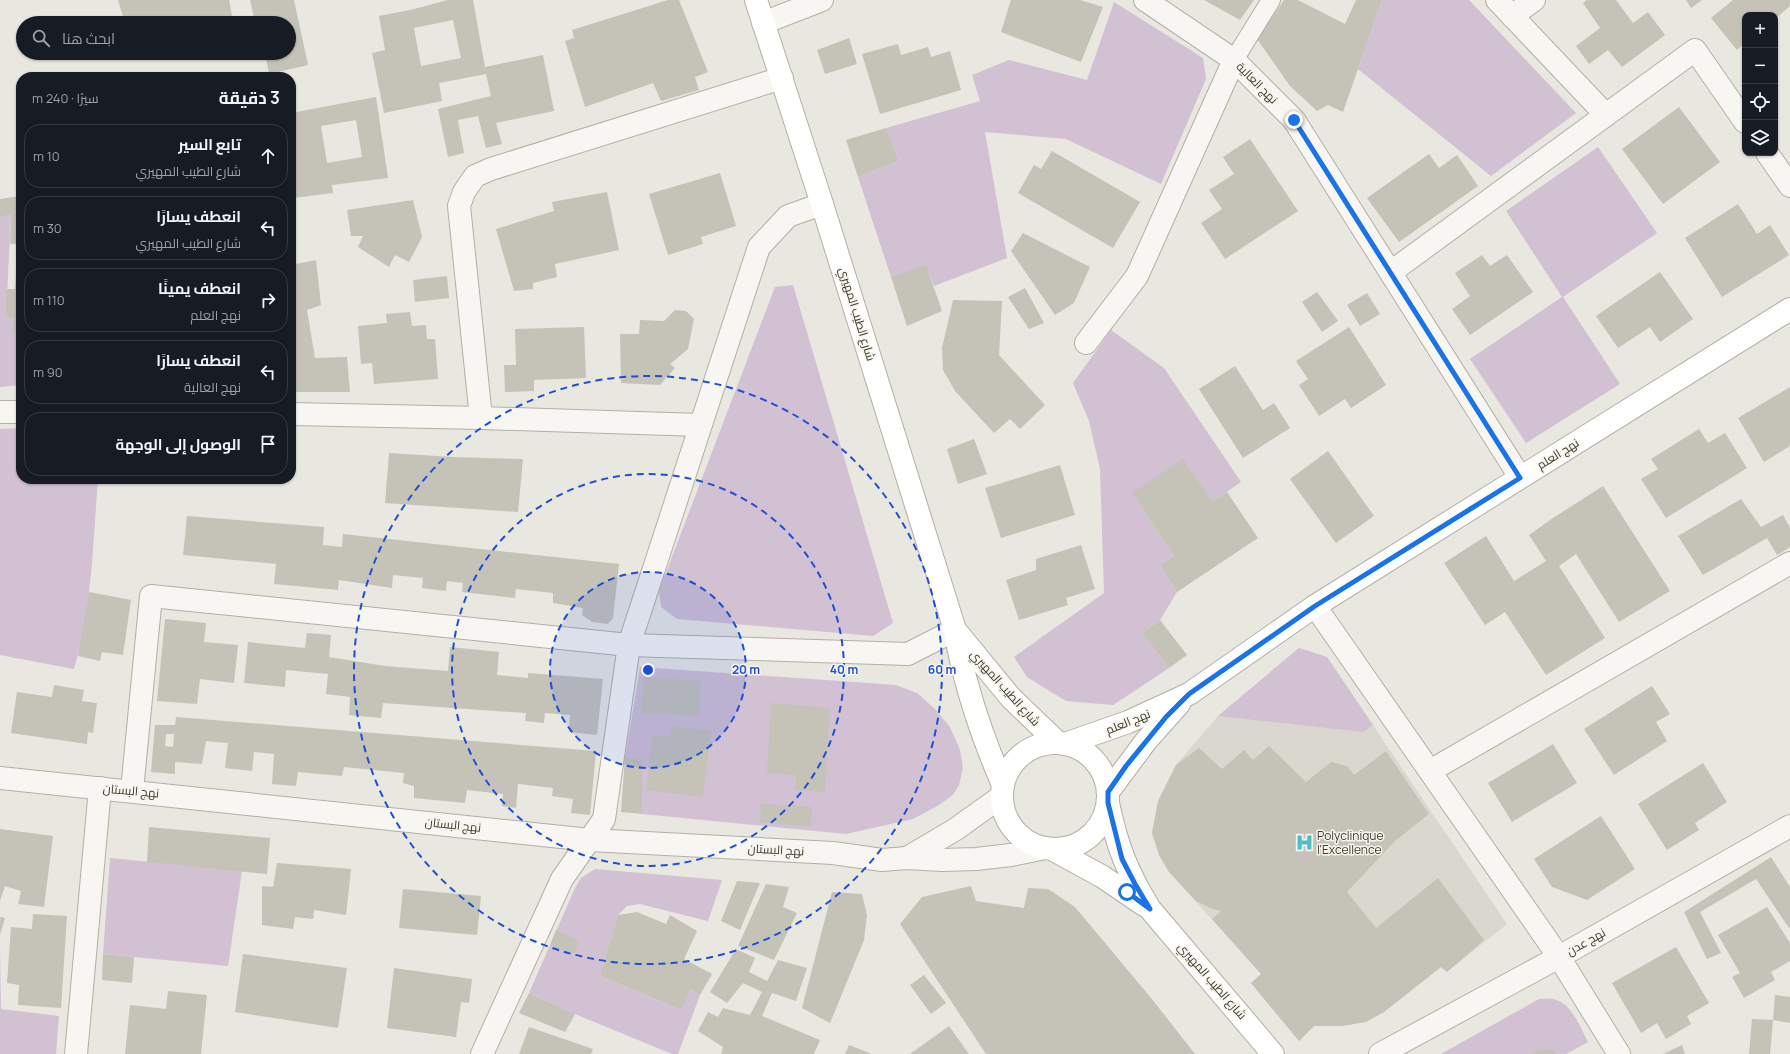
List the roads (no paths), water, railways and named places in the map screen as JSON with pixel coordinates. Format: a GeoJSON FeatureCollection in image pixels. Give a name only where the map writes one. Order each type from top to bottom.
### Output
{"type":"FeatureCollection","features":[{"type":"Feature","properties":{"kind":"street","name":"شارع الطيب المهيري"},"geometry":{"type":"LineString","coordinates":[[756,0],[822,204],[955,630],[961,664],[972,706],[1002,790]]}},
{"type":"Feature","properties":{"kind":"street"},"geometry":{"type":"LineString","coordinates":[[763,23],[822,0]]}},
{"type":"Feature","properties":{"kind":"street","name":"نهج العالية"},"geometry":{"type":"LineString","coordinates":[[1146,0],[1234,60],[1294,120],[1520,478]]}},
{"type":"Feature","properties":{"kind":"street"},"geometry":{"type":"LineString","coordinates":[[1497,0],[1606,115]]}},
{"type":"Feature","properties":{"kind":"street"},"geometry":{"type":"LineString","coordinates":[[1512,16],[1534,0]]}},
{"type":"Feature","properties":{"kind":"street"},"geometry":{"type":"LineString","coordinates":[[1391,272],[1695,50],[1744,120]]}},
{"type":"Feature","properties":{"kind":"street"},"geometry":{"type":"LineString","coordinates":[[1086,343],[1137,276],[1234,60]]}},
{"type":"Feature","properties":{"kind":"street"},"geometry":{"type":"LineString","coordinates":[[481,418],[460,206],[464,192],[475,176],[491,169],[782,78]]}},
{"type":"Feature","properties":{"kind":"street"},"geometry":{"type":"LineString","coordinates":[[1769,156],[1790,186]]}},
{"type":"Feature","properties":{"kind":"street"},"geometry":{"type":"LineString","coordinates":[[482,1054],[562,879],[604,819],[629,645],[759,247],[788,216],[822,204]]}},
{"type":"Feature","properties":{"kind":"street","name":"نهج العلم"},"geometry":{"type":"LineString","coordinates":[[1061,743],[1128,722],[1189,694],[1315,606],[1790,309]]}},
{"type":"Feature","properties":{"kind":"street"},"geometry":{"type":"LineString","coordinates":[[0,412],[16,412]]}},
{"type":"Feature","properties":{"kind":"street"},"geometry":{"type":"LineString","coordinates":[[296,414],[700,425]]}},
{"type":"Feature","properties":{"kind":"street"},"geometry":{"type":"LineString","coordinates":[[1430,771],[1790,563]]}},
{"type":"Feature","properties":{"kind":"street"},"geometry":{"type":"LineString","coordinates":[[132,790],[151,596],[629,645],[908,654],[955,630]]}},
{"type":"Feature","properties":{"kind":"street"},"geometry":{"type":"LineString","coordinates":[[1315,606],[1559,957],[1618,1054]]}},
{"type":"Feature","properties":{"kind":"street","name":"شارع الطيب المهيري"},"geometry":{"type":"LineString","coordinates":[[955,630],[1011,698],[1061,743]]}},
{"type":"Feature","properties":{"kind":"street","name":"نهج العلم"},"geometry":{"type":"LineString","coordinates":[[1108,797],[1146,741],[1189,694]]}},
{"type":"Feature","properties":{"kind":"street"},"geometry":{"type":"LineString","coordinates":[[1061,743],[1078,748],[1089,756],[1102,772],[1108,797],[1103,818],[1094,831],[1082,841],[1068,847],[1048,848],[1028,841],[1014,829],[1005,813],[1002,790],[1008,771],[1017,758],[1042,744],[1061,743]]}},
{"type":"Feature","properties":{"kind":"street","name":"نهج البستان"},"geometry":{"type":"LineString","coordinates":[[0,778],[132,790],[590,840],[833,853],[882,860],[907,858],[942,860],[976,859],[1011,855],[1048,848]]}},
{"type":"Feature","properties":{"kind":"street"},"geometry":{"type":"LineString","coordinates":[[76,1054],[100,788]]}},
{"type":"Feature","properties":{"kind":"street","name":"نهج البستان"},"geometry":{"type":"LineString","coordinates":[[907,858],[956,829],[1002,790]]}},
{"type":"Feature","properties":{"kind":"street","name":"شارع الطيب المهيري"},"geometry":{"type":"LineString","coordinates":[[1108,797],[1122,859],[1150,909],[1264,1051]]}},
{"type":"Feature","properties":{"kind":"street","name":"نهج عدن"},"geometry":{"type":"LineString","coordinates":[[1380,1054],[1787,834]]}},
{"type":"Feature","properties":{"kind":"street","name":"شارع الطيب المهيري"},"geometry":{"type":"LineString","coordinates":[[1048,848],[1103,877],[1150,909]]}},
{"type":"Feature","properties":{"kind":"lane"},"geometry":{"type":"LineString","coordinates":[[1234,60],[1271,0]]}},
{"type":"Feature","properties":{"kind":"place","name":"Polyclinique l'Excellence"},"geometry":{"type":"Point","coordinates":[1304,843]}}]}
